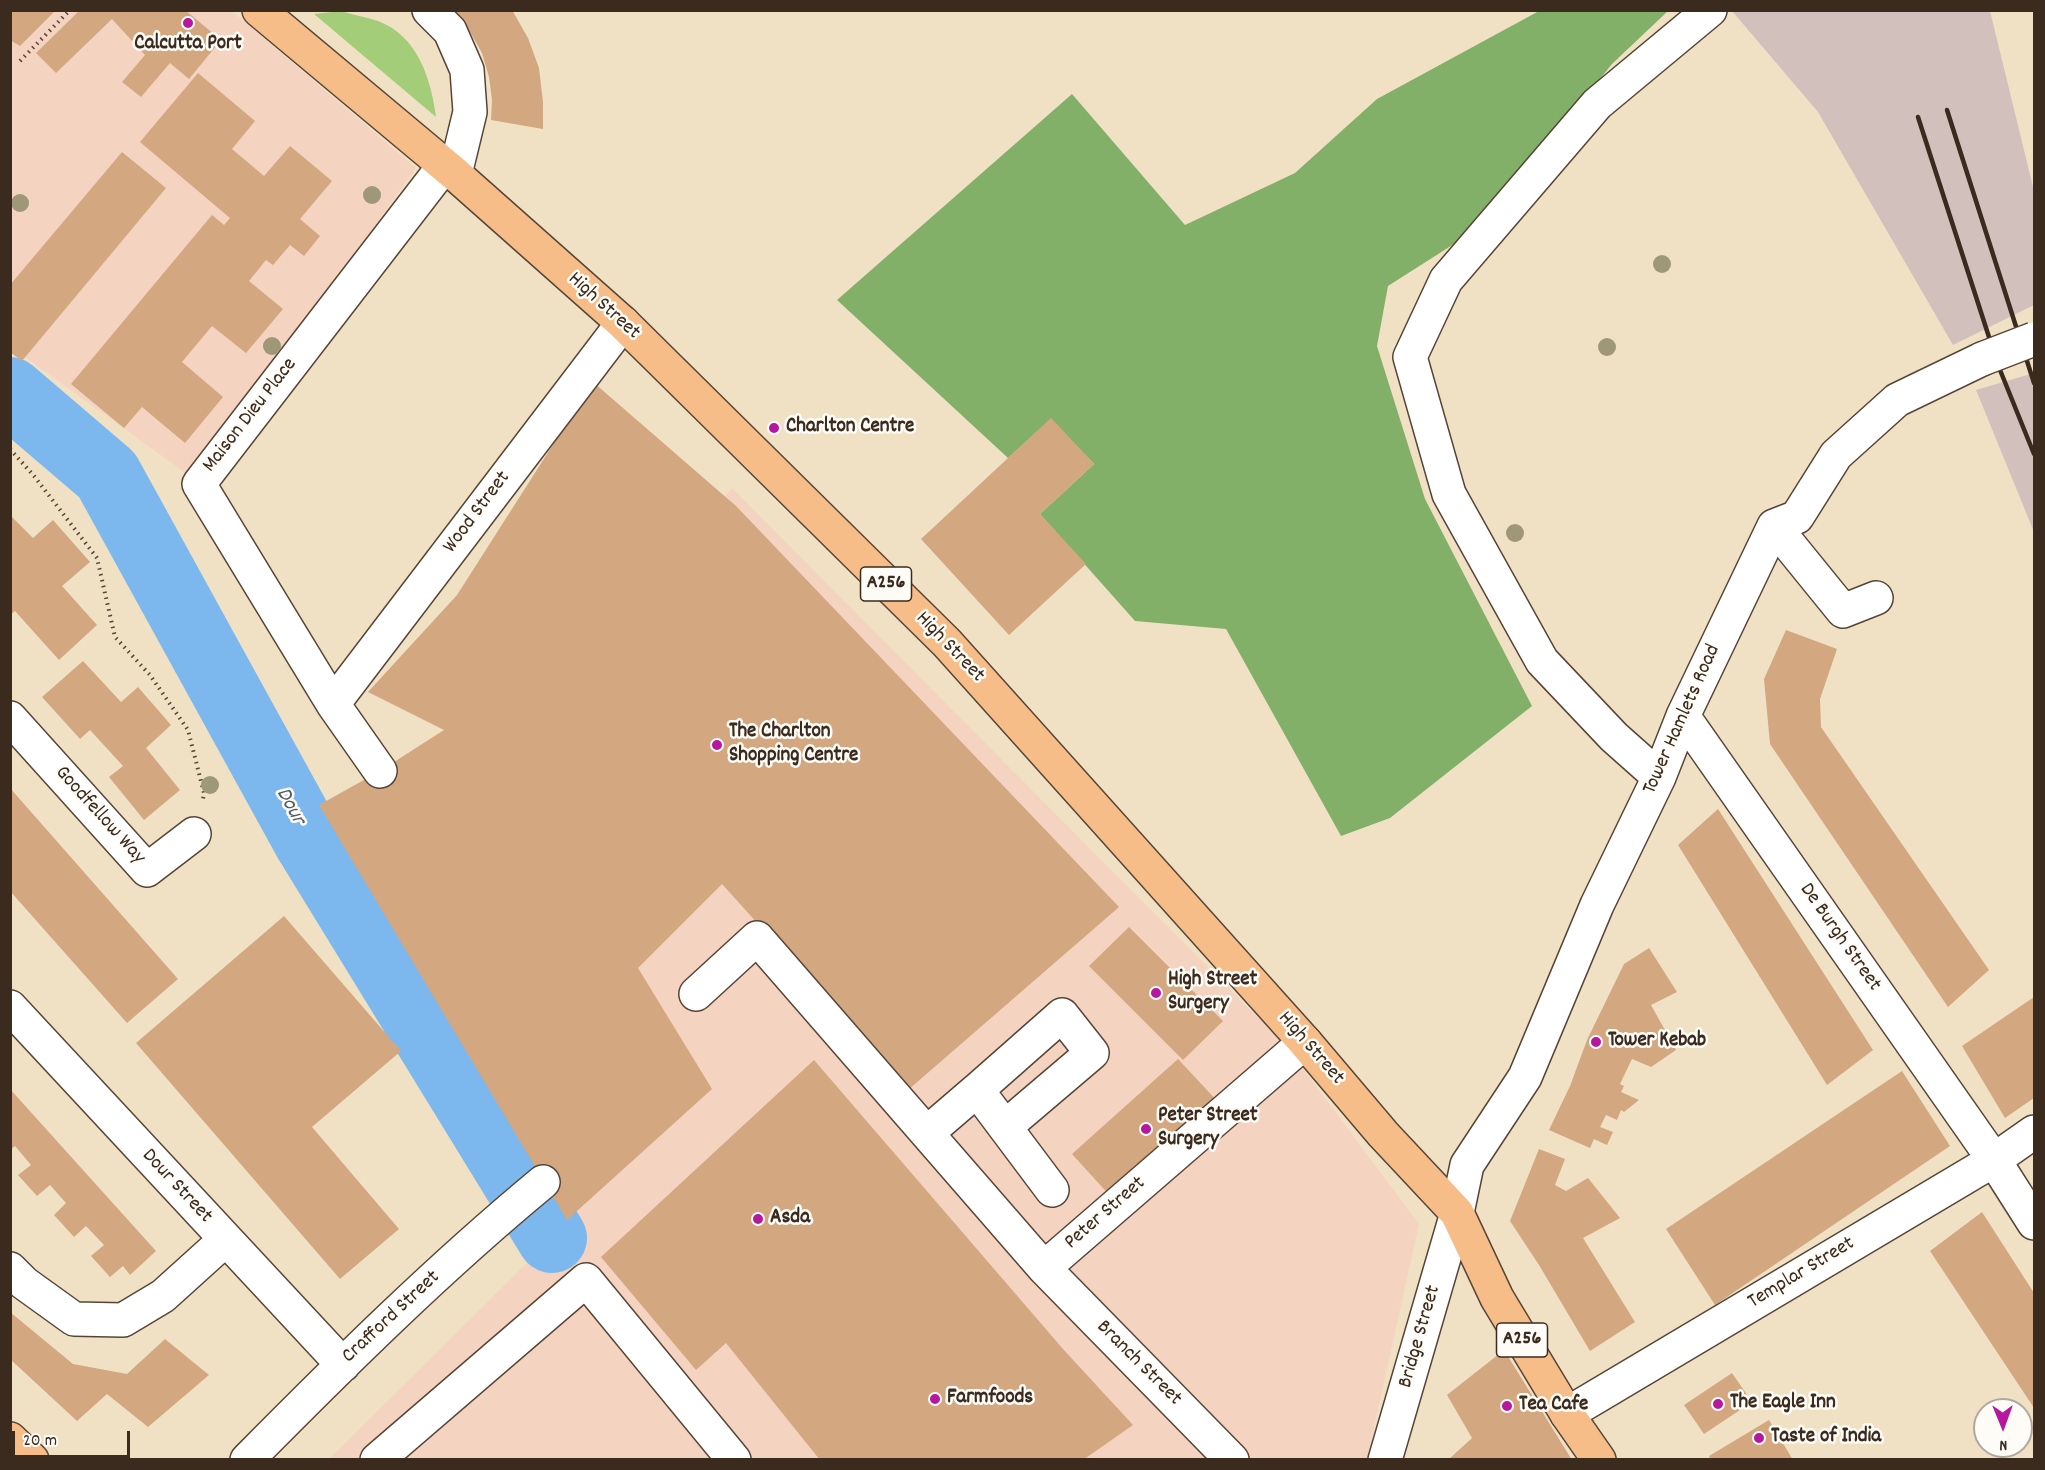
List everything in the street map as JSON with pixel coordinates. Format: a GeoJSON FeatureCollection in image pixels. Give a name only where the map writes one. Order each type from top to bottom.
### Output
{"type":"FeatureCollection","features":[{"type":"Feature","properties":{"kind":"main road","name":"High Street"},"geometry":{"type":"LineString","coordinates":[[272,14],[623,323],[947,644],[1305,1042],[1383,1134],[1457,1214]]}},
{"type":"Feature","properties":{"kind":"main road","name":"A256"},"geometry":{"type":"LineString","coordinates":[[1457,1214],[1497,1298],[1567,1414],[1599,1460]]}},
{"type":"Feature","properties":{"kind":"main road"},"geometry":{"type":"LineString","coordinates":[[10,1438],[32,1460]]}},
{"type":"Feature","properties":{"kind":"street"},"geometry":{"type":"LineString","coordinates":[[429,10],[450,31],[466,70],[470,112],[450,170]]}},
{"type":"Feature","properties":{"kind":"street"},"geometry":{"type":"LineString","coordinates":[[1659,777],[1614,737],[1542,662],[1449,494],[1410,357],[1446,280],[1597,104],[1710,10]]}},
{"type":"Feature","properties":{"kind":"street","name":"Maison Dieu Place"},"geometry":{"type":"LineString","coordinates":[[380,771],[333,704],[199,484],[450,170]]}},
{"type":"Feature","properties":{"kind":"street","name":"Wood Street"},"geometry":{"type":"LineString","coordinates":[[333,704],[623,323]]}},
{"type":"Feature","properties":{"kind":"street"},"geometry":{"type":"LineString","coordinates":[[1876,598],[1843,611],[1774,526],[1797,517],[1836,455],[1897,400],[1982,359],[2034,339]]}},
{"type":"Feature","properties":{"kind":"street","name":"Tower Hamlets Road"},"geometry":{"type":"LineString","coordinates":[[1457,1214],[1467,1165],[1525,1077],[1597,905],[1659,777],[1683,716],[1774,526]]}},
{"type":"Feature","properties":{"kind":"street","name":"De Burgh Street"},"geometry":{"type":"LineString","coordinates":[[1683,716],[1994,1160],[2034,1223]]}},
{"type":"Feature","properties":{"kind":"street","name":"Goodfellow Way"},"geometry":{"type":"LineString","coordinates":[[10,718],[147,870],[194,834]]}},
{"type":"Feature","properties":{"kind":"street","name":"Branch Street"},"geometry":{"type":"LineString","coordinates":[[696,994],[757,938],[1044,1268],[1232,1460]]}},
{"type":"Feature","properties":{"kind":"street","name":"Dour Street"},"geometry":{"type":"LineString","coordinates":[[10,1007],[343,1365]]}},
{"type":"Feature","properties":{"kind":"street"},"geometry":{"type":"LineString","coordinates":[[927,1133],[1062,1015],[1092,1053],[1005,1127]]}},
{"type":"Feature","properties":{"kind":"street","name":"Peter Street"},"geometry":{"type":"LineString","coordinates":[[1044,1268],[1305,1042]]}},
{"type":"Feature","properties":{"kind":"street"},"geometry":{"type":"LineString","coordinates":[[977,1090],[1052,1190]]}},
{"type":"Feature","properties":{"kind":"street","name":"Templar Street"},"geometry":{"type":"LineString","coordinates":[[1567,1414],[1994,1160],[2034,1132]]}},
{"type":"Feature","properties":{"kind":"street","name":"Crafford Street"},"geometry":{"type":"LineString","coordinates":[[247,1460],[343,1365],[492,1224],[543,1182]]}},
{"type":"Feature","properties":{"kind":"street","name":"Bridge Street"},"geometry":{"type":"LineString","coordinates":[[1385,1460],[1457,1214]]}},
{"type":"Feature","properties":{"kind":"street"},"geometry":{"type":"LineString","coordinates":[[10,1269],[24,1283],[74,1319],[123,1320],[163,1296],[225,1240]]}},
{"type":"Feature","properties":{"kind":"street"},"geometry":{"type":"LineString","coordinates":[[377,1460],[586,1280],[734,1460]]}},
{"type":"Feature","properties":{"kind":"path"},"geometry":{"type":"LineString","coordinates":[[20,61],[70,10]]}},
{"type":"Feature","properties":{"kind":"path"},"geometry":{"type":"LineString","coordinates":[[10,449],[34,476],[97,558],[116,637],[150,675],[188,730],[204,793],[194,834]]}},
{"type":"Feature","properties":{"kind":"shaded area"},"geometry":{"type":"Polygon","coordinates":[[[11,11],[232,11],[416,168],[194,479],[11,347],[11,11]]]}},
{"type":"Feature","properties":{"kind":"shaded area"},"geometry":{"type":"Polygon","coordinates":[[[1732,11],[1990,11],[2034,191],[2034,305],[1953,345],[1818,112],[1732,11]]]}},
{"type":"Feature","properties":{"kind":"shaded area"},"geometry":{"type":"Polygon","coordinates":[[[2034,373],[2034,532],[1976,390],[2034,373]]]}},
{"type":"Feature","properties":{"kind":"shaded area"},"geometry":{"type":"Polygon","coordinates":[[[732,488],[1285,1045],[1419,1224],[1367,1459],[328,1460],[542,1248],[381,893],[732,488]]]}},
{"type":"Feature","properties":{"kind":"green space"},"geometry":{"type":"Polygon","coordinates":[[[341,11],[378,21],[392,28],[413,48],[426,74],[436,117],[314,14],[341,11]]]}},
{"type":"Feature","properties":{"kind":"green space"},"geometry":{"type":"Polygon","coordinates":[[[1539,11],[1668,11],[1612,64],[1479,228],[1388,286],[1377,346],[1425,499],[1532,706],[1390,818],[1341,836],[1226,629],[1135,621],[1040,514],[1094,464],[1051,419],[1008,458],[837,300],[1072,94],[1185,225],[1295,173],[1377,99],[1539,11]]]}},
{"type":"Feature","properties":{"kind":"building"},"geometry":{"type":"Polygon","coordinates":[[[10,10],[56,10],[20,46],[10,40],[10,10]]]}},
{"type":"Feature","properties":{"kind":"building"},"geometry":{"type":"Polygon","coordinates":[[[80,10],[185,10],[221,40],[189,79],[170,63],[141,97],[122,82],[145,55],[112,19],[56,73],[36,53],[80,10]]]}},
{"type":"Feature","properties":{"kind":"building"},"geometry":{"type":"Polygon","coordinates":[[[455,10],[512,10],[528,38],[539,68],[543,129],[491,120],[492,100],[489,77],[482,53],[455,10]]]}},
{"type":"Feature","properties":{"kind":"building"},"geometry":{"type":"Polygon","coordinates":[[[198,73],[255,121],[232,149],[264,176],[290,146],[332,181],[300,219],[320,236],[304,256],[290,245],[273,265],[266,260],[249,281],[283,309],[246,353],[212,326],[182,362],[223,397],[185,443],[142,407],[124,428],[71,384],[212,215],[224,225],[230,218],[140,142],[198,73]]]}},
{"type":"Feature","properties":{"kind":"building"},"geometry":{"type":"Polygon","coordinates":[[[122,152],[166,188],[22,361],[10,352],[10,285],[122,152]]]}},
{"type":"Feature","properties":{"kind":"building","name":"The Charlton Shopping Centre"},"geometry":{"type":"Polygon","coordinates":[[[593,382],[736,506],[1119,907],[908,1090],[722,884],[638,968],[712,1089],[567,1220],[319,805],[380,771],[444,730],[368,692],[457,595],[593,382]]]}},
{"type":"Feature","properties":{"kind":"building"},"geometry":{"type":"Polygon","coordinates":[[[1051,418],[1094,464],[1040,514],[1086,564],[1009,635],[921,539],[1051,418]]]}},
{"type":"Feature","properties":{"kind":"building"},"geometry":{"type":"Polygon","coordinates":[[[10,515],[33,538],[53,520],[90,562],[62,586],[97,625],[59,660],[15,611],[10,615],[10,515]]]}},
{"type":"Feature","properties":{"kind":"building"},"geometry":{"type":"Polygon","coordinates":[[[1786,630],[1837,649],[1820,699],[1821,727],[1989,970],[1948,1007],[1770,744],[1764,679],[1786,630]]]}},
{"type":"Feature","properties":{"kind":"building"},"geometry":{"type":"Polygon","coordinates":[[[83,661],[121,702],[138,687],[171,725],[146,748],[180,790],[144,820],[109,777],[123,766],[90,730],[80,739],[42,697],[83,661]]]}},
{"type":"Feature","properties":{"kind":"building"},"geometry":{"type":"Polygon","coordinates":[[[10,788],[178,979],[127,1023],[10,891],[10,788]]]}},
{"type":"Feature","properties":{"kind":"building"},"geometry":{"type":"Polygon","coordinates":[[[1718,809],[1873,1050],[1827,1085],[1678,845],[1718,809]]]}},
{"type":"Feature","properties":{"kind":"building"},"geometry":{"type":"Polygon","coordinates":[[[284,916],[401,1051],[312,1127],[399,1229],[340,1279],[136,1043],[284,916]]]}},
{"type":"Feature","properties":{"kind":"building","name":"High Street Surgery"},"geometry":{"type":"Polygon","coordinates":[[[1129,927],[1223,1021],[1183,1060],[1089,966],[1129,927]]]}},
{"type":"Feature","properties":{"kind":"building"},"geometry":{"type":"Polygon","coordinates":[[[1649,948],[1677,992],[1651,1005],[1676,1050],[1651,1067],[1632,1059],[1620,1084],[1624,1086],[1621,1092],[1639,1100],[1624,1112],[1621,1110],[1617,1120],[1606,1115],[1600,1127],[1613,1132],[1607,1145],[1594,1139],[1590,1148],[1549,1130],[1570,1086],[1587,1040],[1624,964],[1649,948]]]}},
{"type":"Feature","properties":{"kind":"building"},"geometry":{"type":"Polygon","coordinates":[[[2034,997],[2034,1098],[2005,1118],[1962,1046],[2034,997]]]}},
{"type":"Feature","properties":{"kind":"building","name":"Peter Street Surgery"},"geometry":{"type":"Polygon","coordinates":[[[1178,1059],[1219,1103],[1113,1199],[1072,1154],[1178,1059]]]}},
{"type":"Feature","properties":{"kind":"building"},"geometry":{"type":"Polygon","coordinates":[[[814,1060],[1063,1349],[1133,1425],[1083,1460],[820,1460],[726,1343],[696,1370],[601,1257],[814,1060]]]}},
{"type":"Feature","properties":{"kind":"building"},"geometry":{"type":"Polygon","coordinates":[[[1902,1071],[1950,1146],[1715,1305],[1666,1229],[1902,1071]]]}},
{"type":"Feature","properties":{"kind":"building"},"geometry":{"type":"Polygon","coordinates":[[[10,1089],[156,1251],[130,1275],[123,1266],[110,1277],[91,1256],[104,1245],[86,1226],[74,1237],[54,1215],[66,1203],[50,1185],[37,1196],[18,1175],[31,1165],[15,1146],[10,1150],[10,1089]]]}},
{"type":"Feature","properties":{"kind":"building"},"geometry":{"type":"Polygon","coordinates":[[[1539,1149],[1565,1159],[1555,1185],[1566,1191],[1588,1178],[1620,1218],[1583,1238],[1635,1322],[1590,1351],[1510,1221],[1539,1149]]]}},
{"type":"Feature","properties":{"kind":"building"},"geometry":{"type":"Polygon","coordinates":[[[1982,1212],[2034,1293],[2034,1408],[2033,1398],[2027,1398],[1930,1251],[1982,1212]]]}},
{"type":"Feature","properties":{"kind":"building"},"geometry":{"type":"Polygon","coordinates":[[[10,1312],[73,1364],[127,1374],[165,1339],[209,1375],[148,1427],[107,1394],[77,1421],[10,1359],[10,1312]]]}},
{"type":"Feature","properties":{"kind":"building"},"geometry":{"type":"Polygon","coordinates":[[[1504,1350],[1572,1460],[1448,1460],[1472,1438],[1447,1395],[1504,1350]]]}},
{"type":"Feature","properties":{"kind":"building","name":"The Eagle Inn"},"geometry":{"type":"Polygon","coordinates":[[[1732,1373],[1752,1402],[1704,1434],[1684,1405],[1732,1373]]]}},
{"type":"Feature","properties":{"kind":"building","name":"Taste of India"},"geometry":{"type":"Polygon","coordinates":[[[1769,1420],[1793,1460],[1711,1460],[1709,1456],[1769,1420]]]}},
{"type":"Feature","properties":{"kind":"waterway","name":"Dour"},"geometry":{"type":"LineString","coordinates":[[10,392],[107,475],[309,842],[552,1238]]}},
{"type":"Feature","properties":{"kind":"railway"},"geometry":{"type":"LineString","coordinates":[[1947,110],[2034,383]]}},
{"type":"Feature","properties":{"kind":"railway"},"geometry":{"type":"LineString","coordinates":[[1918,117],[1998,365],[2034,454]]}},
{"type":"Feature","properties":{"kind":"place","name":"Calcutta Port"},"geometry":{"type":"Point","coordinates":[188,23]}},
{"type":"Feature","properties":{"kind":"place","name":"Charlton Centre"},"geometry":{"type":"Point","coordinates":[774,428]}},
{"type":"Feature","properties":{"kind":"place","name":"The Charlton Shopping Centre"},"geometry":{"type":"Point","coordinates":[717,745]}},
{"type":"Feature","properties":{"kind":"place","name":"High Street Surgery"},"geometry":{"type":"Point","coordinates":[1156,993]}},
{"type":"Feature","properties":{"kind":"place","name":"Tower Kebab"},"geometry":{"type":"Point","coordinates":[1596,1042]}},
{"type":"Feature","properties":{"kind":"place","name":"Peter Street Surgery"},"geometry":{"type":"Point","coordinates":[1146,1129]}},
{"type":"Feature","properties":{"kind":"place","name":"Asda"},"geometry":{"type":"Point","coordinates":[758,1219]}},
{"type":"Feature","properties":{"kind":"place","name":"Farmfoods"},"geometry":{"type":"Point","coordinates":[935,1399]}},
{"type":"Feature","properties":{"kind":"place","name":"The Eagle Inn"},"geometry":{"type":"Point","coordinates":[1718,1404]}},
{"type":"Feature","properties":{"kind":"place","name":"Tea Cafe"},"geometry":{"type":"Point","coordinates":[1507,1406]}},
{"type":"Feature","properties":{"kind":"place","name":"Taste of India"},"geometry":{"type":"Point","coordinates":[1759,1438]}}]}
